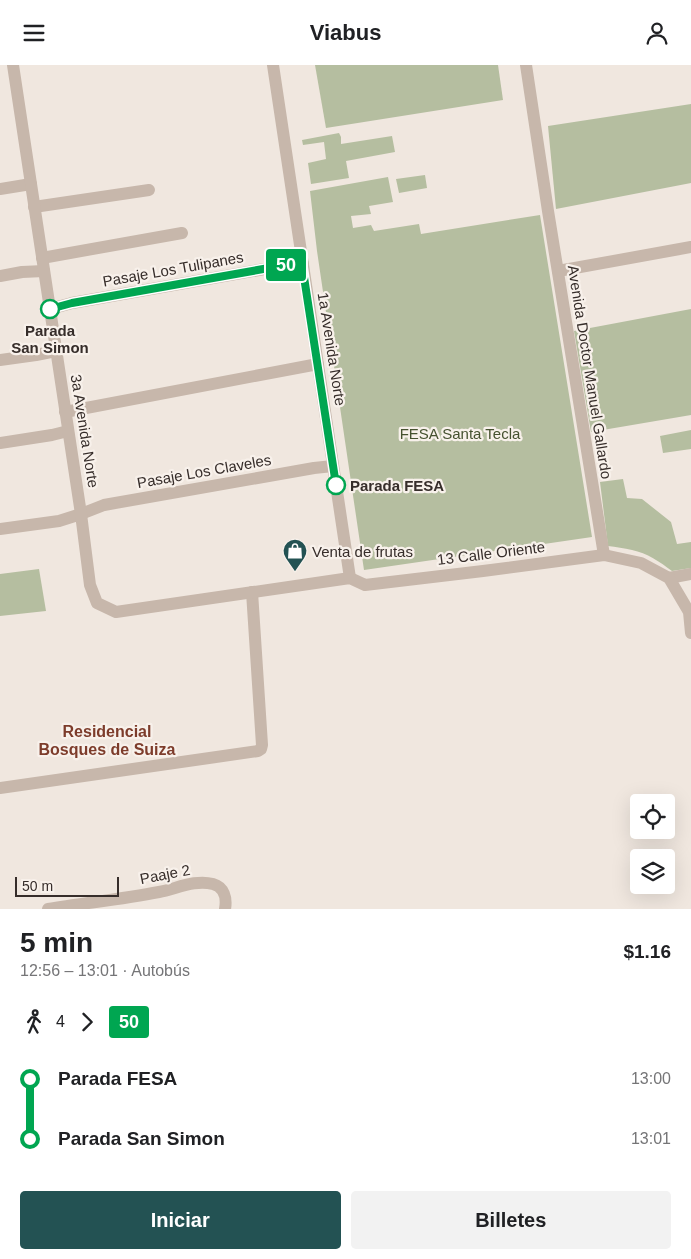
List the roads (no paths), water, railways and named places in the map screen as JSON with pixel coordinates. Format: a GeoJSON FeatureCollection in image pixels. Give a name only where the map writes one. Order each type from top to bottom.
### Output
{"type":"FeatureCollection","features":[{"type":"Feature","properties":{"kind":"street","name":"3a Avenida Norte"},"geometry":{"type":"LineString","coordinates":[[13,65],[90,585],[97,603],[116,612]]}},
{"type":"Feature","properties":{"kind":"street","name":"1a Avenida Norte"},"geometry":{"type":"LineString","coordinates":[[273,65],[350,578]]}},
{"type":"Feature","properties":{"kind":"street","name":"Avenida Doctor Manuel Gallardo"},"geometry":{"type":"LineString","coordinates":[[526,65],[604,555]]}},
{"type":"Feature","properties":{"kind":"street"},"geometry":{"type":"LineString","coordinates":[[0,189],[31,184]]}},
{"type":"Feature","properties":{"kind":"street"},"geometry":{"type":"LineString","coordinates":[[34,207],[149,189]]}},
{"type":"Feature","properties":{"kind":"street"},"geometry":{"type":"LineString","coordinates":[[0,276],[22,273],[43,264],[182,233]]}},
{"type":"Feature","properties":{"kind":"street"},"geometry":{"type":"LineString","coordinates":[[558,271],[691,247]]}},
{"type":"Feature","properties":{"kind":"street","name":"Pasaje Los Tulipanes"},"geometry":{"type":"LineString","coordinates":[[50,309],[72,303],[286,265],[302,264]]}},
{"type":"Feature","properties":{"kind":"street"},"geometry":{"type":"LineString","coordinates":[[0,361],[56,351]]}},
{"type":"Feature","properties":{"kind":"street"},"geometry":{"type":"LineString","coordinates":[[65,411],[318,364]]}},
{"type":"Feature","properties":{"kind":"street"},"geometry":{"type":"LineString","coordinates":[[0,443],[68,431]]}},
{"type":"Feature","properties":{"kind":"street","name":"Pasaje Los Claveles"},"geometry":{"type":"LineString","coordinates":[[0,529],[59,521],[104,505],[333,466]]}},
{"type":"Feature","properties":{"kind":"street"},"geometry":{"type":"LineString","coordinates":[[604,555],[642,563],[669,577],[689,612],[691,633]]}},
{"type":"Feature","properties":{"kind":"street","name":"13 Calle Oriente"},"geometry":{"type":"LineString","coordinates":[[116,612],[350,578],[365,585],[604,555]]}},
{"type":"Feature","properties":{"kind":"street"},"geometry":{"type":"LineString","coordinates":[[669,577],[691,574]]}},
{"type":"Feature","properties":{"kind":"street"},"geometry":{"type":"LineString","coordinates":[[0,788],[258,751],[261,749],[252,592]]}},
{"type":"Feature","properties":{"kind":"street","name":"Paaje 2"},"geometry":{"type":"LineString","coordinates":[[48,909],[161,892],[184,885],[212,884],[220,888],[225,894],[225,909]]}},
{"type":"Feature","properties":{"kind":"place","name":"Parada San Simon"},"geometry":{"type":"Point","coordinates":[50,309]}},
{"type":"Feature","properties":{"kind":"place","name":"Parada FESA"},"geometry":{"type":"Point","coordinates":[336,485]}},
{"type":"Feature","properties":{"kind":"place","name":"Venta de frutas"},"geometry":{"type":"Point","coordinates":[295,572]}},
{"type":"Feature","properties":{"kind":"district","name":"Residencial Bosques de Suiza"},"geometry":{"type":"Point","coordinates":[107,740]}},
{"type":"Feature","properties":{"kind":"park label","name":"FESA Santa Tecla"},"geometry":{"type":"Point","coordinates":[460,433]}}]}
